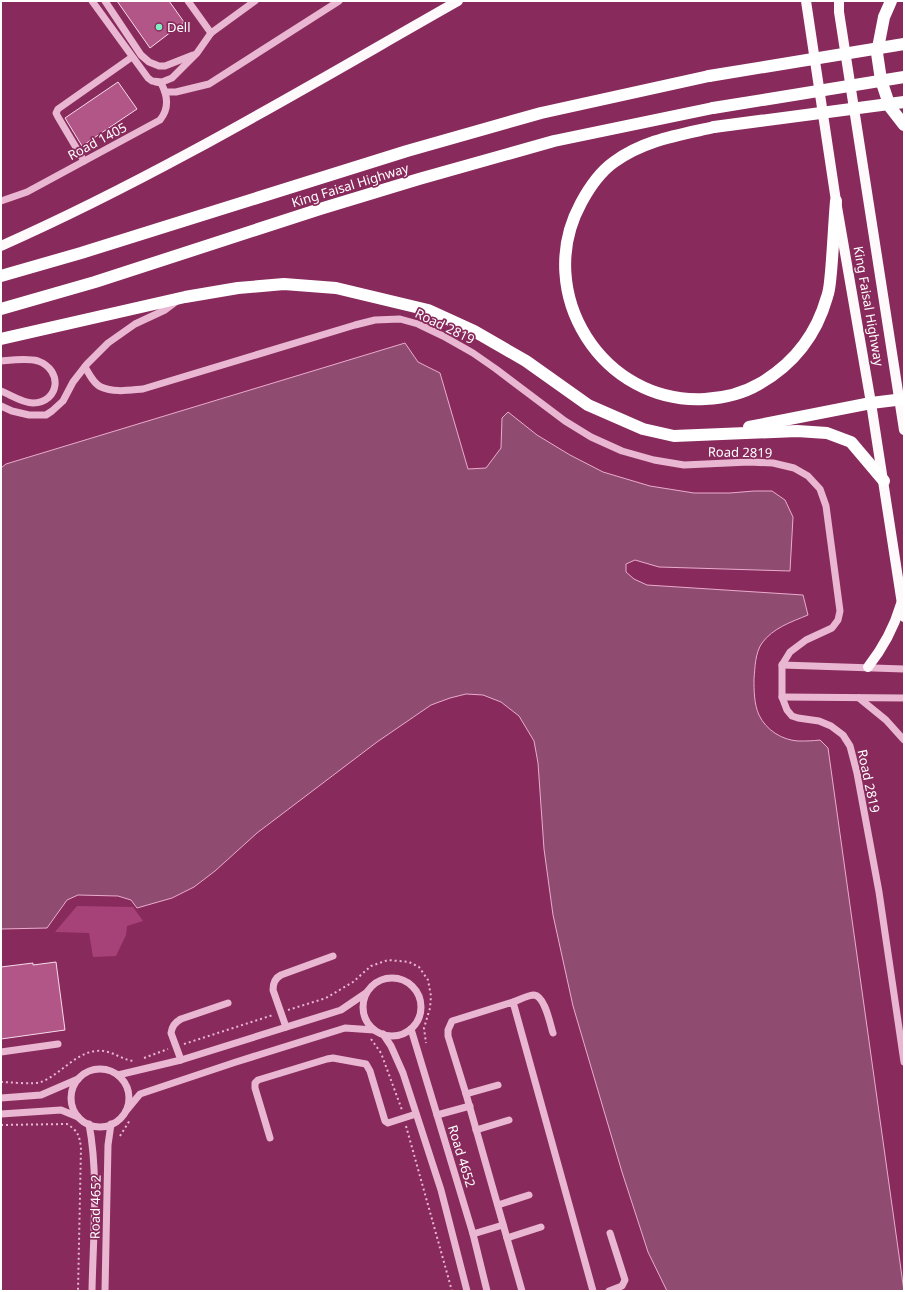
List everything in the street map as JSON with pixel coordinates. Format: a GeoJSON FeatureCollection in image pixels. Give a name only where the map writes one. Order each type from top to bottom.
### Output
{"type":"FeatureCollection","features":[{"type":"Feature","properties":{"kind":"highway"},"geometry":{"type":"LineString","coordinates":[[891,1],[884,17],[877,53],[881,80],[890,107],[904,125]]}},
{"type":"Feature","properties":{"kind":"highway","name":"King Faisal Highway"},"geometry":{"type":"LineString","coordinates":[[1,276],[81,253],[407,151],[541,113],[709,76],[904,44]]}},
{"type":"Feature","properties":{"kind":"highway","name":"King Faisal Highway"},"geometry":{"type":"LineString","coordinates":[[1,309],[95,282],[320,209],[554,141],[713,108],[904,77]]}},
{"type":"Feature","properties":{"kind":"highway"},"geometry":{"type":"LineString","coordinates":[[836,201],[832,264],[828,296],[817,326],[799,353],[776,375],[749,390],[720,398],[690,400],[660,395],[632,383],[608,365],[587,341],[573,312],[565,282],[565,250],[573,217],[589,187],[613,163],[642,145],[714,127],[904,102]]}},
{"type":"Feature","properties":{"kind":"highway"},"geometry":{"type":"LineString","coordinates":[[1,339],[180,298],[238,288],[284,284],[336,288],[428,310],[474,331],[526,361],[588,405],[643,429],[674,436],[797,431],[827,433],[851,442],[884,481]]}},
{"type":"Feature","properties":{"kind":"highway"},"geometry":{"type":"LineString","coordinates":[[709,434],[871,403],[902,400]]}},
{"type":"Feature","properties":{"kind":"main road"},"geometry":{"type":"LineString","coordinates":[[1,246],[69,214],[206,144],[458,1]]}},
{"type":"Feature","properties":{"kind":"main road","name":"King Faisal Highway"},"geometry":{"type":"LineString","coordinates":[[806,1],[836,201],[884,481],[904,616]]}},
{"type":"Feature","properties":{"kind":"main road","name":"King Faisal Highway"},"geometry":{"type":"LineString","coordinates":[[837,1],[902,400],[904,430]]}},
{"type":"Feature","properties":{"kind":"main road"},"geometry":{"type":"LineString","coordinates":[[868,667],[892,630],[902,603]]}},
{"type":"Feature","properties":{"kind":"street"},"geometry":{"type":"LineString","coordinates":[[92,1],[144,74],[152,81],[161,83],[164,92],[176,92],[209,84],[339,1]]}},
{"type":"Feature","properties":{"kind":"street"},"geometry":{"type":"LineString","coordinates":[[106,1],[141,55],[149,62],[159,66],[165,66],[196,53]]}},
{"type":"Feature","properties":{"kind":"street"},"geometry":{"type":"LineString","coordinates":[[188,1],[211,33]]}},
{"type":"Feature","properties":{"kind":"street"},"geometry":{"type":"LineString","coordinates":[[152,81],[167,81],[196,53],[211,33],[255,1]]}},
{"type":"Feature","properties":{"kind":"street"},"geometry":{"type":"LineString","coordinates":[[84,162],[56,113],[58,109],[132,57]]}},
{"type":"Feature","properties":{"kind":"street","name":"Road 1405"},"geometry":{"type":"LineString","coordinates":[[1,201],[27,192],[160,120],[165,114],[167,105],[164,92]]}},
{"type":"Feature","properties":{"kind":"street"},"geometry":{"type":"LineString","coordinates":[[1,406],[20,414],[46,415],[63,401],[85,367],[108,343],[145,319],[165,310],[180,298]]}},
{"type":"Feature","properties":{"kind":"street","name":"Road 2819"},"geometry":{"type":"LineString","coordinates":[[85,367],[100,387],[113,390],[143,389],[355,325],[375,320],[400,319],[424,327],[473,353],[518,384],[565,421],[591,437],[622,451],[654,460],[684,465],[749,462],[773,463],[794,468],[808,476],[820,489],[826,506],[840,610],[838,620],[832,628],[806,640],[790,652],[782,665],[782,697],[792,716],[819,721],[831,726],[843,735],[850,746],[857,772],[879,892],[904,1062]]}},
{"type":"Feature","properties":{"kind":"street"},"geometry":{"type":"LineString","coordinates":[[1,361],[34,360],[51,370],[54,374],[56,383],[53,393],[39,402],[24,401],[1,392]]}},
{"type":"Feature","properties":{"kind":"street"},"geometry":{"type":"LineString","coordinates":[[782,665],[904,669]]}},
{"type":"Feature","properties":{"kind":"street"},"geometry":{"type":"LineString","coordinates":[[782,697],[904,698]]}},
{"type":"Feature","properties":{"kind":"street"},"geometry":{"type":"LineString","coordinates":[[858,698],[886,720],[904,740]]}},
{"type":"Feature","properties":{"kind":"street"},"geometry":{"type":"LineString","coordinates":[[286,1028],[273,990],[273,984],[276,978],[333,956]]}},
{"type":"Feature","properties":{"kind":"street"},"geometry":{"type":"LineString","coordinates":[[1,1114],[62,1110],[89,1124],[104,1126],[120,1119],[140,1094],[345,1028],[374,1030],[392,1036],[402,1034],[411,1029],[419,1019],[421,1001],[413,986],[405,980],[392,978],[383,979],[341,1010],[181,1060],[118,1075]]}},
{"type":"Feature","properties":{"kind":"street"},"geometry":{"type":"LineString","coordinates":[[366,993],[363,1004],[364,1014],[368,1023],[374,1030]]}},
{"type":"Feature","properties":{"kind":"street"},"geometry":{"type":"LineString","coordinates":[[522,1291],[470,1106],[448,1036],[449,1025],[452,1020],[534,995],[539,997],[543,1002],[553,1033]]}},
{"type":"Feature","properties":{"kind":"street"},"geometry":{"type":"LineString","coordinates":[[513,1002],[593,1291]]}},
{"type":"Feature","properties":{"kind":"street"},"geometry":{"type":"LineString","coordinates":[[181,1060],[172,1033],[175,1023],[181,1019],[228,1003]]}},
{"type":"Feature","properties":{"kind":"street","name":"Road 4652"},"geometry":{"type":"LineString","coordinates":[[411,1029],[473,1234],[487,1291]]}},
{"type":"Feature","properties":{"kind":"street"},"geometry":{"type":"LineString","coordinates":[[383,1034],[391,1046],[403,1073],[441,1190],[467,1291]]}},
{"type":"Feature","properties":{"kind":"street"},"geometry":{"type":"LineString","coordinates":[[1,1052],[58,1044]]}},
{"type":"Feature","properties":{"kind":"street"},"geometry":{"type":"LineString","coordinates":[[270,1138],[254,1088],[255,1083],[258,1080],[333,1058],[366,1064],[370,1071],[385,1121],[391,1123],[416,1114]]}},
{"type":"Feature","properties":{"kind":"street"},"geometry":{"type":"LineString","coordinates":[[1,1098],[41,1094],[78,1079],[93,1070],[102,1069],[118,1075],[124,1082],[128,1092],[129,1101],[126,1110]]}},
{"type":"Feature","properties":{"kind":"street"},"geometry":{"type":"LineString","coordinates":[[78,1079],[73,1088],[71,1098],[73,1108],[78,1117]]}},
{"type":"Feature","properties":{"kind":"street"},"geometry":{"type":"LineString","coordinates":[[466,1094],[498,1085]]}},
{"type":"Feature","properties":{"kind":"street"},"geometry":{"type":"LineString","coordinates":[[437,1115],[470,1106]]}},
{"type":"Feature","properties":{"kind":"street"},"geometry":{"type":"LineString","coordinates":[[476,1130],[509,1120]]}},
{"type":"Feature","properties":{"kind":"street","name":"Road 4652"},"geometry":{"type":"LineString","coordinates":[[89,1124],[93,1146],[94,1197],[92,1291]]}},
{"type":"Feature","properties":{"kind":"street","name":"Road 4652"},"geometry":{"type":"LineString","coordinates":[[106,1291],[108,1145],[111,1124]]}},
{"type":"Feature","properties":{"kind":"street"},"geometry":{"type":"LineString","coordinates":[[498,1205],[529,1195]]}},
{"type":"Feature","properties":{"kind":"street"},"geometry":{"type":"LineString","coordinates":[[473,1234],[503,1225]]}},
{"type":"Feature","properties":{"kind":"street"},"geometry":{"type":"LineString","coordinates":[[507,1238],[541,1228]]}},
{"type":"Feature","properties":{"kind":"street"},"geometry":{"type":"LineString","coordinates":[[609,1291],[622,1286],[625,1280],[610,1233]]}},
{"type":"Feature","properties":{"kind":"path"},"geometry":{"type":"LineString","coordinates":[[366,1037],[372,1040],[381,1052],[404,1119],[452,1291]]}},
{"type":"Feature","properties":{"kind":"path"},"geometry":{"type":"LineString","coordinates":[[1,1082],[40,1083],[59,1073],[81,1057],[96,1051],[111,1052],[133,1061],[152,1055]]}},
{"type":"Feature","properties":{"kind":"path"},"geometry":{"type":"LineString","coordinates":[[118,1139],[131,1119]]}},
{"type":"Feature","properties":{"kind":"path"},"geometry":{"type":"LineString","coordinates":[[1,1125],[67,1124],[75,1129],[79,1136],[81,1147],[78,1291]]}},
{"type":"Feature","properties":{"kind":"shaded area"},"geometry":{"type":"Polygon","coordinates":[[[405,343],[418,362],[440,373],[468,469],[486,468],[501,448],[502,418],[508,412],[537,435],[570,455],[603,472],[650,486],[694,493],[772,491],[785,500],[793,517],[790,571],[659,567],[635,560],[626,564],[626,572],[634,579],[647,585],[803,595],[808,615],[771,633],[760,647],[757,656],[754,679],[755,702],[759,715],[770,730],[786,739],[798,741],[820,740],[828,748],[904,1291],[667,1291],[648,1252],[622,1172],[573,1006],[553,915],[544,849],[538,763],[534,741],[519,716],[501,702],[483,695],[466,694],[431,705],[377,742],[257,833],[215,871],[194,887],[172,898],[137,908],[131,900],[118,896],[78,895],[67,900],[47,928],[1,929],[1,468],[6,464],[405,343]]]}},
{"type":"Feature","properties":{"kind":"shaded area"},"geometry":{"type":"Polygon","coordinates":[[[77,906],[133,907],[143,921],[127,926],[126,935],[116,956],[93,957],[89,933],[55,932],[77,906]]]}},
{"type":"Feature","properties":{"kind":"building"},"geometry":{"type":"Polygon","coordinates":[[[117,1],[169,1],[184,22],[150,48],[117,1]]]}},
{"type":"Feature","properties":{"kind":"building"},"geometry":{"type":"Polygon","coordinates":[[[118,82],[137,109],[82,146],[65,118],[118,82]]]}},
{"type":"Feature","properties":{"kind":"building"},"geometry":{"type":"Polygon","coordinates":[[[56,962],[65,1030],[1,1039],[1,967],[56,962]]]}},
{"type":"Feature","properties":{"kind":"place","name":"Dell"},"geometry":{"type":"Point","coordinates":[159,27]}}]}
